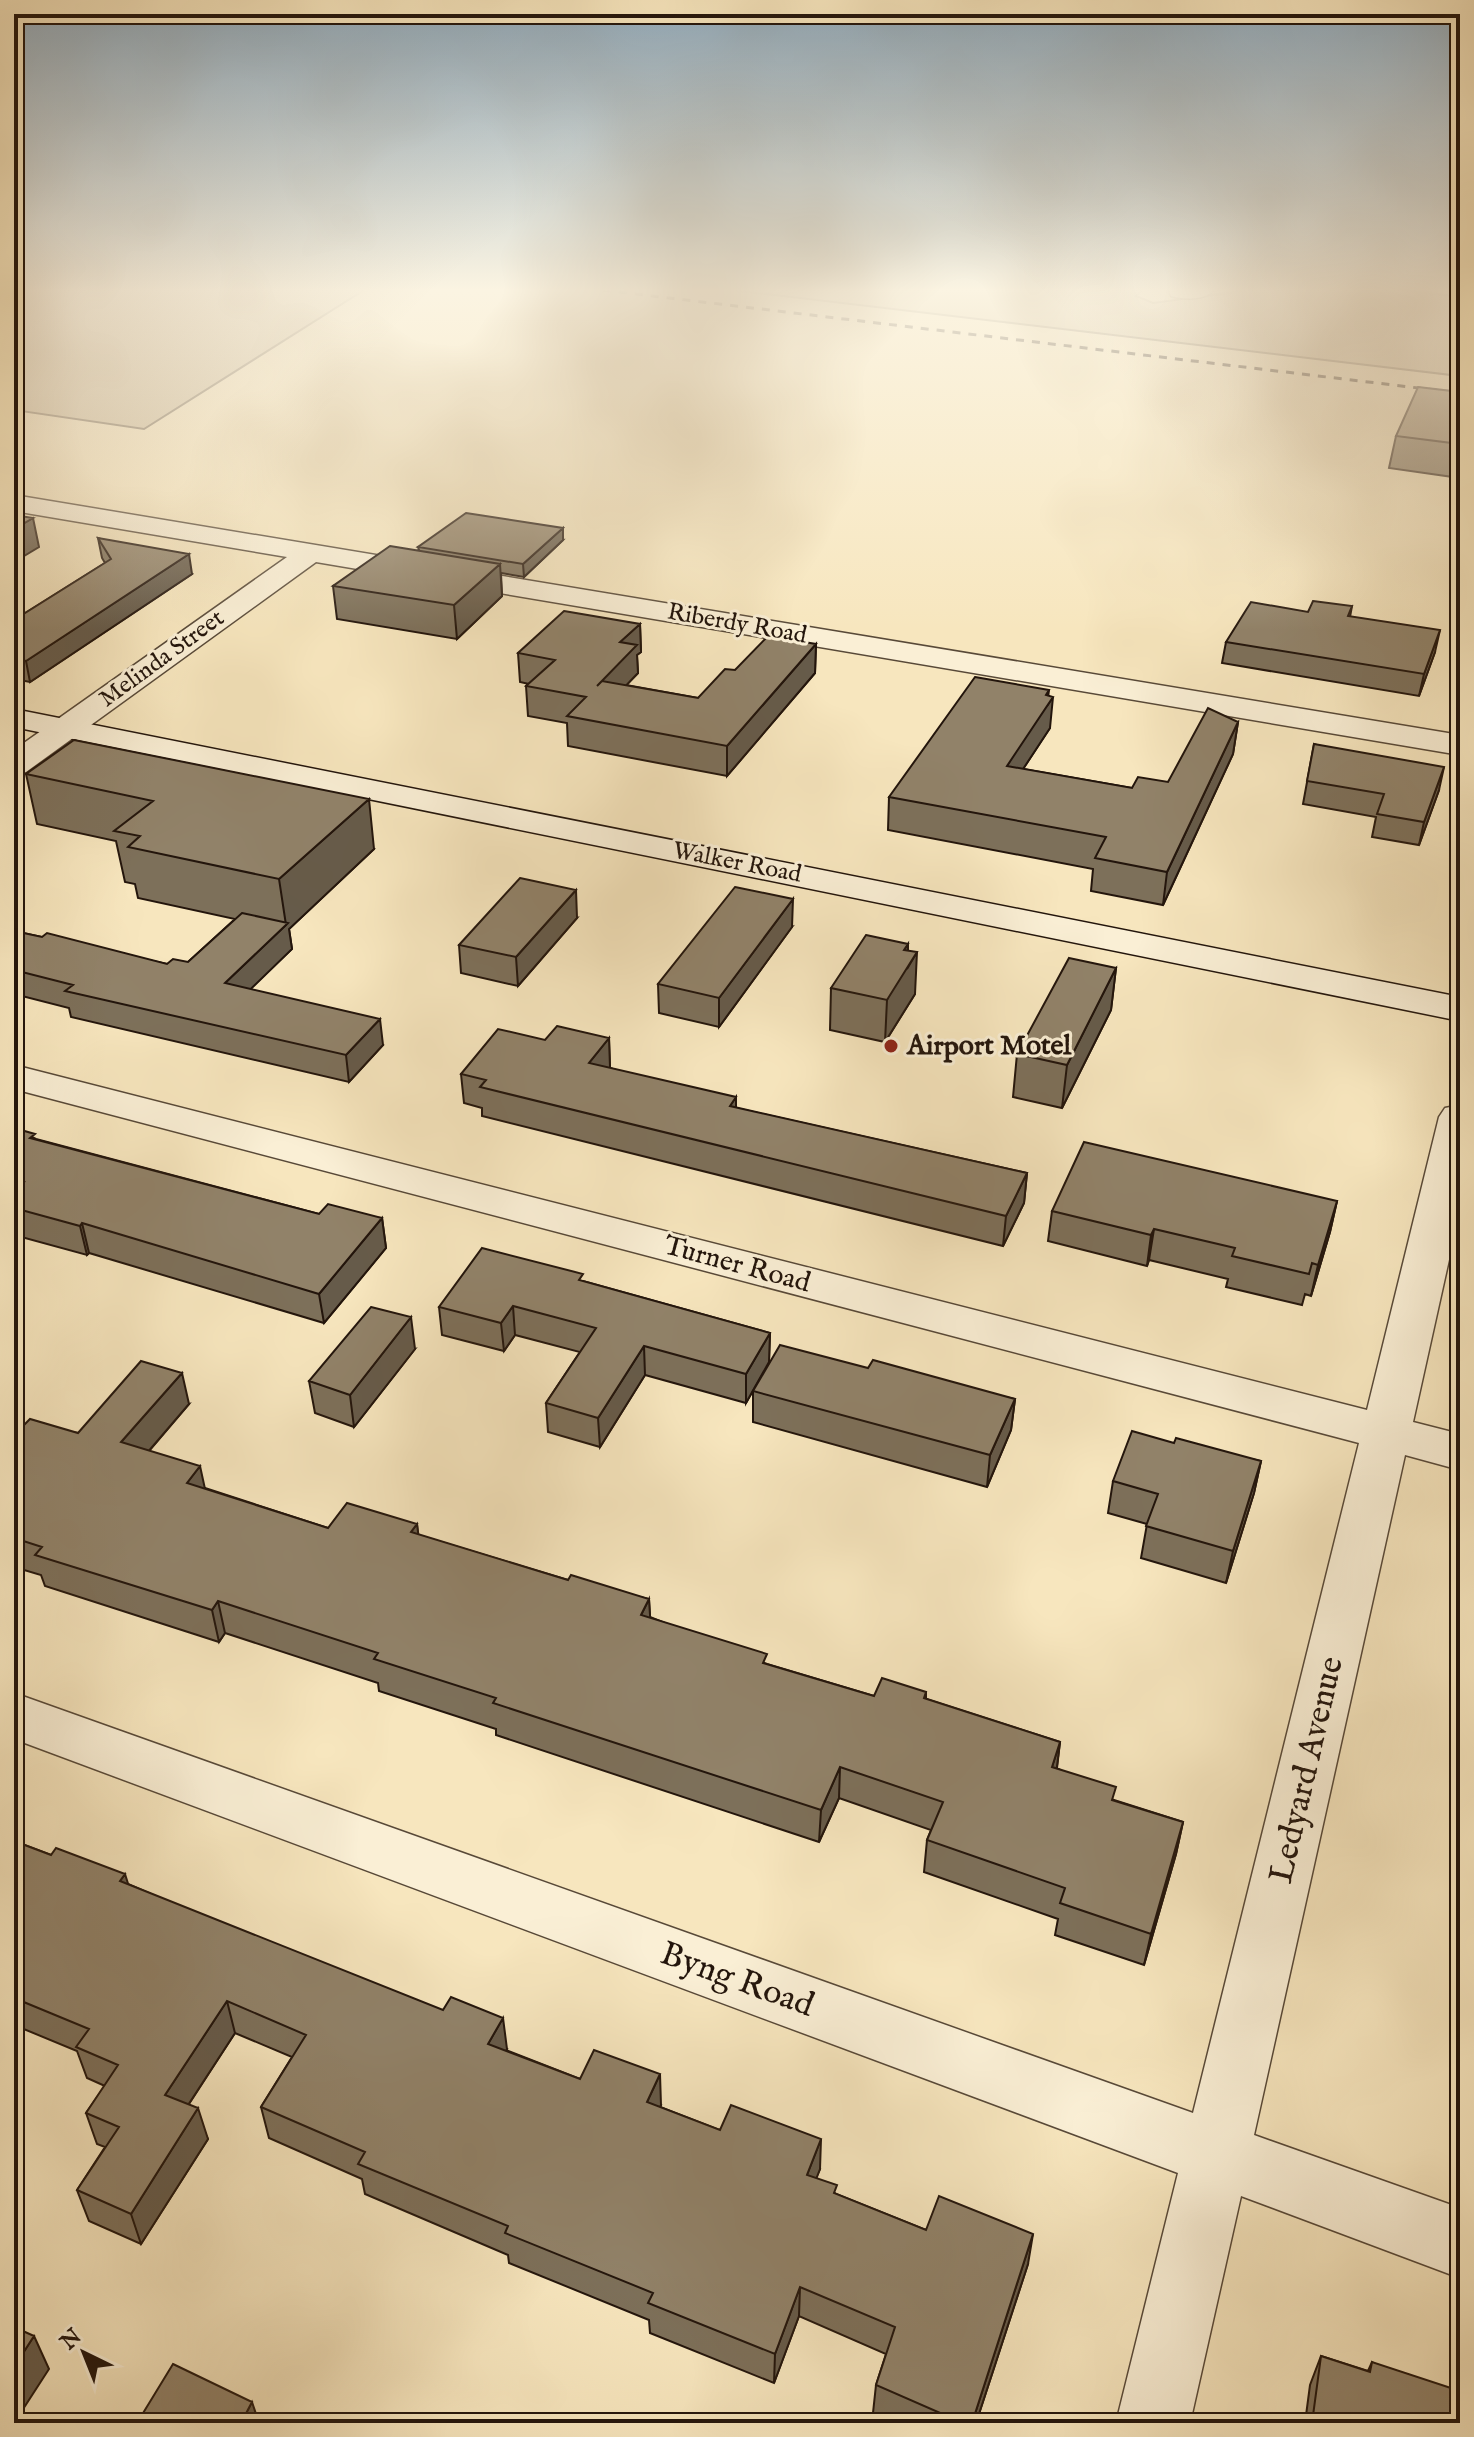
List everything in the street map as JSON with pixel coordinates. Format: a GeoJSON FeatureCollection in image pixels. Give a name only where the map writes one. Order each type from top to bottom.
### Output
{"type":"FeatureCollection","features":[{"type":"Feature","properties":{"kind":"street","name":"Riberdy Road"},"geometry":{"type":"LineString","coordinates":[[14,503],[1460,745]]}},
{"type":"Feature","properties":{"kind":"street","name":"Melinda Street"},"geometry":{"type":"LineString","coordinates":[[14,765],[311,553]]}},
{"type":"Feature","properties":{"kind":"street","name":"Walker Road"},"geometry":{"type":"LineString","coordinates":[[14,718],[1460,1009]]}},
{"type":"Feature","properties":{"kind":"street","name":"Turner Road"},"geometry":{"type":"LineString","coordinates":[[14,1077],[1460,1452]]}},
{"type":"Feature","properties":{"kind":"street","name":"Ledyard Avenue"},"geometry":{"type":"LineString","coordinates":[[1153,2423],[1460,1117]]}},
{"type":"Feature","properties":{"kind":"street","name":"Byng Road"},"geometry":{"type":"LineString","coordinates":[[14,1716],[1460,2243]]}},
{"type":"Feature","properties":{"kind":"shaded area"},"geometry":{"type":"Polygon","coordinates":[[[14,404],[184,404],[144,429],[14,410],[14,404]]]}},
{"type":"Feature","properties":{"kind":"building"},"geometry":{"type":"Polygon","coordinates":[[[1410,404],[1460,404],[1460,444],[1396,436],[1410,404]]]}},
{"type":"Feature","properties":{"kind":"building"},"geometry":{"type":"Polygon","coordinates":[[[466,513],[563,528],[523,564],[418,547],[466,513]]]}},
{"type":"Feature","properties":{"kind":"building"},"geometry":{"type":"Polygon","coordinates":[[[14,515],[33,518],[14,529],[14,515]]]}},
{"type":"Feature","properties":{"kind":"building"},"geometry":{"type":"Polygon","coordinates":[[[98,538],[189,554],[26,661],[14,658],[14,620],[111,559],[98,538]]]}},
{"type":"Feature","properties":{"kind":"building"},"geometry":{"type":"Polygon","coordinates":[[[390,546],[500,564],[454,605],[333,586],[390,546]]]}},
{"type":"Feature","properties":{"kind":"building"},"geometry":{"type":"Polygon","coordinates":[[[1313,601],[1352,606],[1348,616],[1440,630],[1424,674],[1226,642],[1251,602],[1308,612],[1313,601]]]}},
{"type":"Feature","properties":{"kind":"building"},"geometry":{"type":"Polygon","coordinates":[[[564,611],[640,624],[620,642],[637,645],[597,686],[602,681],[698,698],[725,669],[735,670],[768,636],[816,644],[727,746],[567,716],[586,697],[526,686],[555,660],[518,653],[564,611]]]}},
{"type":"Feature","properties":{"kind":"building"},"geometry":{"type":"Polygon","coordinates":[[[975,677],[1049,690],[1046,695],[1053,697],[1007,766],[1132,788],[1138,777],[1168,782],[1208,708],[1238,722],[1167,872],[1095,858],[1106,837],[889,797],[975,677]]]}},
{"type":"Feature","properties":{"kind":"building"},"geometry":{"type":"Polygon","coordinates":[[[74,740],[369,799],[279,879],[128,847],[140,836],[114,831],[153,801],[26,774],[74,740]]]}},
{"type":"Feature","properties":{"kind":"building"},"geometry":{"type":"Polygon","coordinates":[[[1314,744],[1444,767],[1424,822],[1377,814],[1384,794],[1307,781],[1314,744]]]}},
{"type":"Feature","properties":{"kind":"building"},"geometry":{"type":"Polygon","coordinates":[[[520,878],[576,890],[516,957],[459,945],[520,878]]]}},
{"type":"Feature","properties":{"kind":"building"},"geometry":{"type":"Polygon","coordinates":[[[735,887],[793,899],[719,998],[658,984],[735,887]]]}},
{"type":"Feature","properties":{"kind":"building"},"geometry":{"type":"Polygon","coordinates":[[[242,913],[288,923],[225,983],[380,1019],[346,1055],[65,991],[73,985],[14,970],[14,931],[42,937],[47,933],[167,964],[173,959],[188,962],[242,913]]]}},
{"type":"Feature","properties":{"kind":"building"},"geometry":{"type":"Polygon","coordinates":[[[866,935],[908,944],[904,950],[917,952],[887,1000],[831,988],[866,935]]]}},
{"type":"Feature","properties":{"kind":"building"},"geometry":{"type":"Polygon","coordinates":[[[1069,958],[1116,968],[1067,1065],[1017,1054],[1069,958]]]}},
{"type":"Feature","properties":{"kind":"building"},"geometry":{"type":"Polygon","coordinates":[[[557,1026],[609,1038],[589,1063],[736,1097],[730,1106],[1027,1173],[1006,1216],[480,1087],[486,1080],[461,1074],[498,1029],[545,1040],[557,1026]]]}},
{"type":"Feature","properties":{"kind":"building"},"geometry":{"type":"Polygon","coordinates":[[[14,1128],[35,1134],[30,1138],[319,1214],[328,1204],[382,1218],[319,1294],[82,1223],[80,1226],[14,1208],[14,1192],[24,1182],[14,1179],[14,1128]]]}},
{"type":"Feature","properties":{"kind":"building"},"geometry":{"type":"Polygon","coordinates":[[[1084,1142],[1337,1201],[1318,1265],[1312,1263],[1309,1274],[1232,1256],[1235,1248],[1154,1229],[1151,1235],[1052,1211],[1084,1142]]]}},
{"type":"Feature","properties":{"kind":"building"},"geometry":{"type":"Polygon","coordinates":[[[482,1248],[583,1274],[579,1280],[770,1333],[746,1374],[644,1346],[598,1418],[546,1403],[596,1328],[513,1306],[501,1323],[439,1307],[482,1248]]]}},
{"type":"Feature","properties":{"kind":"building"},"geometry":{"type":"Polygon","coordinates":[[[371,1307],[411,1317],[350,1395],[309,1381],[371,1307]]]}},
{"type":"Feature","properties":{"kind":"building"},"geometry":{"type":"Polygon","coordinates":[[[780,1345],[868,1368],[873,1360],[1015,1399],[990,1455],[753,1391],[780,1345]]]}},
{"type":"Feature","properties":{"kind":"building"},"geometry":{"type":"Polygon","coordinates":[[[141,1361],[182,1373],[121,1442],[200,1466],[187,1483],[328,1528],[347,1503],[417,1524],[411,1532],[568,1580],[571,1575],[649,1599],[641,1615],[767,1654],[763,1663],[874,1696],[882,1678],[926,1692],[924,1698],[1060,1742],[1052,1767],[1116,1787],[1112,1800],[1183,1822],[1151,1934],[1060,1903],[1065,1888],[927,1840],[943,1802],[840,1767],[821,1810],[493,1703],[496,1698],[374,1659],[378,1653],[218,1601],[212,1610],[35,1555],[42,1547],[14,1538],[14,1421],[24,1425],[30,1419],[78,1433],[141,1361]]]}},
{"type":"Feature","properties":{"kind":"building"},"geometry":{"type":"Polygon","coordinates":[[[1132,1431],[1174,1443],[1176,1438],[1261,1461],[1233,1551],[1146,1526],[1158,1494],[1113,1481],[1132,1431]]]}},
{"type":"Feature","properties":{"kind":"building"},"geometry":{"type":"Polygon","coordinates":[[[14,1841],[51,1855],[56,1848],[125,1874],[120,1881],[443,2010],[451,1997],[503,2018],[488,2044],[580,2079],[594,2050],[660,2074],[647,2102],[720,2130],[731,2105],[821,2139],[807,2175],[837,2185],[834,2193],[926,2230],[939,2196],[1033,2234],[972,2423],[963,2423],[876,2385],[895,2327],[800,2287],[775,2354],[648,2303],[653,2293],[505,2233],[508,2226],[358,2164],[365,2152],[261,2107],[306,2035],[227,2001],[165,2095],[198,2108],[131,2214],[77,2190],[119,2127],[86,2113],[118,2065],[76,2047],[89,2029],[14,1998],[14,1841]]]}},
{"type":"Feature","properties":{"kind":"building"},"geometry":{"type":"Polygon","coordinates":[[[14,2327],[34,2336],[14,2367],[14,2327]]]}},
{"type":"Feature","properties":{"kind":"building"},"geometry":{"type":"Polygon","coordinates":[[[1321,2356],[1370,2372],[1372,2362],[1460,2391],[1460,2423],[1312,2423],[1321,2356]]]}},
{"type":"Feature","properties":{"kind":"building"},"geometry":{"type":"Polygon","coordinates":[[[173,2364],[252,2402],[241,2423],[137,2423],[173,2364]]]}},
{"type":"Feature","properties":{"kind":"place","name":"Airport Motel"},"geometry":{"type":"Point","coordinates":[891,1046]}}]}
